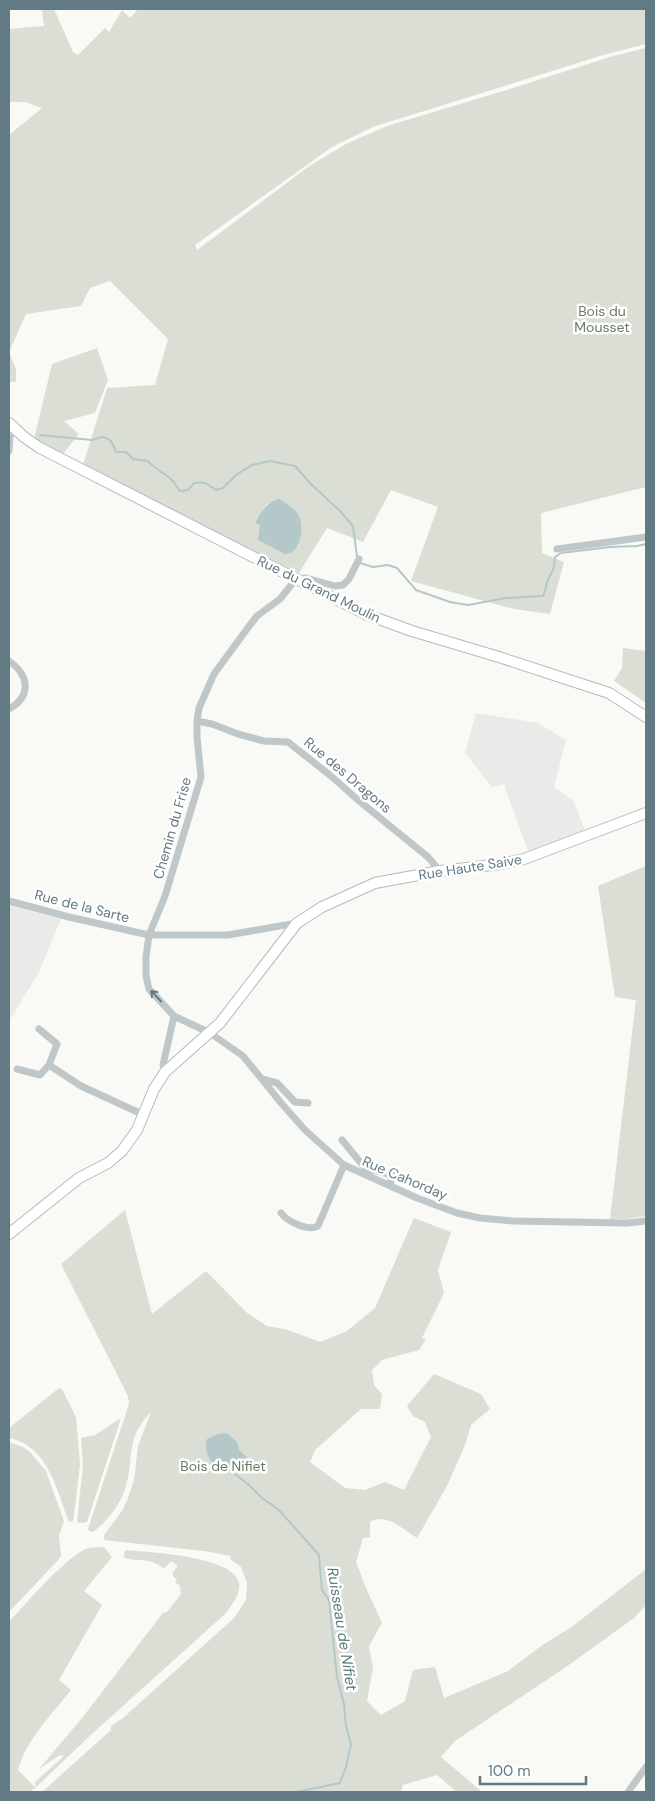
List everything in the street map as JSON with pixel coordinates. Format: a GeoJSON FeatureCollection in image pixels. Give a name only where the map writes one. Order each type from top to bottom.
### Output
{"type":"FeatureCollection","features":[{"type":"Feature","properties":{"kind":"street"},"geometry":{"type":"LineString","coordinates":[[9,451],[11,426]]}},
{"type":"Feature","properties":{"kind":"street","name":"Rue du Grand Moulin"},"geometry":{"type":"LineString","coordinates":[[11,426],[40,448],[365,614],[394,625],[609,693],[646,717]]}},
{"type":"Feature","properties":{"kind":"street"},"geometry":{"type":"LineString","coordinates":[[557,549],[646,537]]}},
{"type":"Feature","properties":{"kind":"street"},"geometry":{"type":"LineString","coordinates":[[296,579],[306,578],[335,586],[343,585],[349,579],[358,561]]}},
{"type":"Feature","properties":{"kind":"street","name":"Chemin du Frise"},"geometry":{"type":"LineString","coordinates":[[149,935],[165,896],[201,777],[197,721],[199,708],[214,674],[247,628],[257,616],[280,599],[296,579]]}},
{"type":"Feature","properties":{"kind":"street"},"geometry":{"type":"LineString","coordinates":[[9,661],[24,676],[25,685],[21,702],[9,709]]}},
{"type":"Feature","properties":{"kind":"street","name":"Rue des Dragons"},"geometry":{"type":"LineString","coordinates":[[197,721],[264,741],[288,742],[332,776],[358,800],[428,857],[440,871]]}},
{"type":"Feature","properties":{"kind":"street","name":"Rue Haute Saive"},"geometry":{"type":"LineString","coordinates":[[9,1234],[80,1178],[108,1163],[122,1151],[137,1130],[154,1089],[165,1072],[210,1033],[251,984],[297,923],[322,907],[375,883],[440,871],[501,864],[524,859],[646,813]]}},
{"type":"Feature","properties":{"kind":"street","name":"Rue de la Sarte"},"geometry":{"type":"LineString","coordinates":[[9,901],[149,935]]}},
{"type":"Feature","properties":{"kind":"street","name":"Rue Haute Saive"},"geometry":{"type":"LineString","coordinates":[[149,935],[228,935],[297,923]]}},
{"type":"Feature","properties":{"kind":"street"},"geometry":{"type":"LineString","coordinates":[[149,935],[146,957],[146,976],[149,989],[174,1016],[210,1033]]}},
{"type":"Feature","properties":{"kind":"street","name":"Rue Haute Saive"},"geometry":{"type":"LineString","coordinates":[[165,1072],[163,1065],[174,1016]]}},
{"type":"Feature","properties":{"kind":"street"},"geometry":{"type":"LineString","coordinates":[[17,1069],[40,1075],[50,1065],[57,1044],[39,1029]]}},
{"type":"Feature","properties":{"kind":"street","name":"Rue Cahorday"},"geometry":{"type":"LineString","coordinates":[[210,1033],[243,1056],[305,1130],[344,1166],[390,1186],[449,1210],[480,1218],[513,1221],[627,1223],[646,1221]]}},
{"type":"Feature","properties":{"kind":"street"},"geometry":{"type":"LineString","coordinates":[[50,1065],[81,1086],[144,1115]]}},
{"type":"Feature","properties":{"kind":"street"},"geometry":{"type":"LineString","coordinates":[[262,1079],[277,1083],[295,1102],[308,1104]]}},
{"type":"Feature","properties":{"kind":"street"},"geometry":{"type":"LineString","coordinates":[[342,1140],[365,1168],[392,1176],[390,1186]]}},
{"type":"Feature","properties":{"kind":"street"},"geometry":{"type":"LineString","coordinates":[[281,1213],[285,1219],[310,1228],[318,1226],[344,1166]]}},
{"type":"Feature","properties":{"kind":"street"},"geometry":{"type":"LineString","coordinates":[[628,1792],[646,1767]]}},
{"type":"Feature","properties":{"kind":"shaded area"},"geometry":{"type":"Polygon","coordinates":[[[280,499],[297,513],[301,524],[300,541],[294,550],[285,554],[258,540],[260,525],[255,523],[262,511],[271,502],[280,499]]]}},
{"type":"Feature","properties":{"kind":"shaded area"},"geometry":{"type":"Polygon","coordinates":[[[476,713],[538,723],[566,740],[554,787],[573,800],[585,830],[528,851],[505,784],[492,787],[465,753],[476,713]]]}},
{"type":"Feature","properties":{"kind":"shaded area"},"geometry":{"type":"Polygon","coordinates":[[[9,905],[61,919],[38,974],[9,1021],[9,905]]]}},
{"type":"Feature","properties":{"kind":"shaded area"},"geometry":{"type":"Polygon","coordinates":[[[227,1433],[237,1442],[239,1450],[247,1457],[230,1470],[216,1468],[206,1451],[207,1439],[218,1434],[227,1433]]]}},
{"type":"Feature","properties":{"kind":"green space","name":"Bois du Mousset"},"geometry":{"type":"Polygon","coordinates":[[[54,9],[73,52],[78,55],[105,28],[109,32],[122,10],[130,18],[138,9],[646,9],[646,44],[600,56],[373,127],[332,147],[195,245],[197,250],[308,167],[346,144],[387,126],[613,56],[646,48],[646,487],[541,513],[542,553],[564,562],[550,614],[514,609],[411,581],[438,507],[391,490],[363,542],[327,528],[299,573],[83,465],[107,388],[155,385],[168,339],[110,281],[90,288],[81,306],[26,314],[9,352],[9,135],[42,108],[25,102],[9,102],[9,29],[44,26],[42,10],[54,9]],[[280,499],[267,504],[255,522],[260,525],[260,541],[270,546],[298,546],[301,524],[292,509],[280,499]]]}},
{"type":"Feature","properties":{"kind":"green space"},"geometry":{"type":"Polygon","coordinates":[[[97,348],[108,380],[95,413],[64,421],[79,434],[63,454],[34,439],[52,364],[97,348]]]}},
{"type":"Feature","properties":{"kind":"green space"},"geometry":{"type":"Polygon","coordinates":[[[9,352],[16,369],[16,382],[9,382],[9,352]]]}},
{"type":"Feature","properties":{"kind":"green space"},"geometry":{"type":"Polygon","coordinates":[[[623,648],[646,651],[646,703],[614,681],[622,668],[623,648]]]}},
{"type":"Feature","properties":{"kind":"green space"},"geometry":{"type":"Polygon","coordinates":[[[646,866],[646,1216],[610,1219],[636,1000],[615,997],[598,886],[646,866]]]}},
{"type":"Feature","properties":{"kind":"green space","name":"Bois de Nifiet"},"geometry":{"type":"Polygon","coordinates":[[[125,1210],[152,1314],[206,1271],[247,1313],[267,1326],[288,1330],[320,1342],[347,1331],[375,1308],[414,1218],[451,1232],[438,1270],[444,1293],[422,1338],[426,1340],[419,1350],[382,1360],[372,1370],[374,1385],[382,1394],[380,1409],[361,1409],[315,1450],[310,1462],[345,1488],[365,1490],[385,1482],[404,1490],[431,1437],[425,1422],[413,1416],[407,1406],[434,1374],[481,1394],[490,1409],[471,1425],[465,1445],[447,1486],[417,1538],[395,1523],[376,1519],[370,1522],[370,1537],[363,1538],[356,1562],[382,1623],[369,1646],[373,1668],[367,1701],[381,1715],[405,1701],[413,1670],[435,1667],[444,1698],[508,1671],[541,1646],[573,1626],[646,1569],[646,1605],[634,1618],[566,1667],[455,1741],[441,1757],[482,1792],[457,1792],[437,1775],[403,1785],[401,1792],[42,1792],[111,1730],[111,1726],[123,1718],[234,1618],[246,1600],[247,1583],[241,1567],[230,1559],[231,1556],[204,1551],[104,1540],[104,1535],[122,1511],[128,1498],[134,1480],[138,1446],[151,1412],[142,1422],[133,1441],[127,1480],[118,1504],[98,1528],[93,1532],[88,1529],[129,1403],[128,1396],[61,1264],[125,1210]]]}},
{"type":"Feature","properties":{"kind":"green space"},"geometry":{"type":"Polygon","coordinates":[[[59,1388],[62,1389],[76,1417],[80,1464],[74,1516],[73,1521],[70,1522],[49,1470],[33,1449],[22,1442],[9,1438],[9,1428],[59,1388]]]}},
{"type":"Feature","properties":{"kind":"green space"},"geometry":{"type":"Polygon","coordinates":[[[121,1418],[87,1522],[79,1523],[77,1521],[83,1465],[81,1438],[95,1435],[121,1418]]]}},
{"type":"Feature","properties":{"kind":"green space"},"geometry":{"type":"Polygon","coordinates":[[[9,1442],[23,1447],[30,1452],[46,1471],[64,1521],[59,1536],[61,1555],[59,1559],[9,1612],[9,1442]]]}},
{"type":"Feature","properties":{"kind":"green space"},"geometry":{"type":"Polygon","coordinates":[[[104,1547],[112,1557],[84,1591],[102,1605],[59,1680],[71,1690],[33,1738],[18,1770],[35,1787],[35,1782],[64,1756],[60,1755],[39,1769],[82,1718],[163,1613],[167,1612],[181,1594],[180,1586],[175,1582],[177,1580],[173,1576],[173,1572],[178,1566],[171,1561],[163,1568],[152,1562],[129,1559],[124,1557],[125,1550],[189,1557],[222,1567],[234,1574],[239,1583],[235,1600],[225,1614],[35,1788],[30,1792],[9,1792],[9,1622],[48,1580],[71,1559],[89,1548],[104,1547]]]}},
{"type":"Feature","properties":{"kind":"waterway"},"geometry":{"type":"LineString","coordinates":[[40,435],[92,440],[102,437],[106,438],[111,441],[116,452],[126,452],[133,459],[148,461],[172,480],[180,491],[188,490],[194,483],[198,482],[216,490],[223,488],[236,475],[252,465],[270,461],[295,466],[353,526],[357,557]]}},
{"type":"Feature","properties":{"kind":"waterway"},"geometry":{"type":"LineString","coordinates":[[360,563],[373,567],[388,565],[397,568],[416,590],[450,602],[468,605],[506,598],[543,596],[554,568],[555,557],[561,553],[646,544]]}},
{"type":"Feature","properties":{"kind":"waterway","name":"Ruisseau de Nifiet"},"geometry":{"type":"LineString","coordinates":[[230,1470],[279,1510],[319,1555],[322,1590],[329,1600],[337,1677],[351,1744],[340,1783],[297,1792]]}}]}
